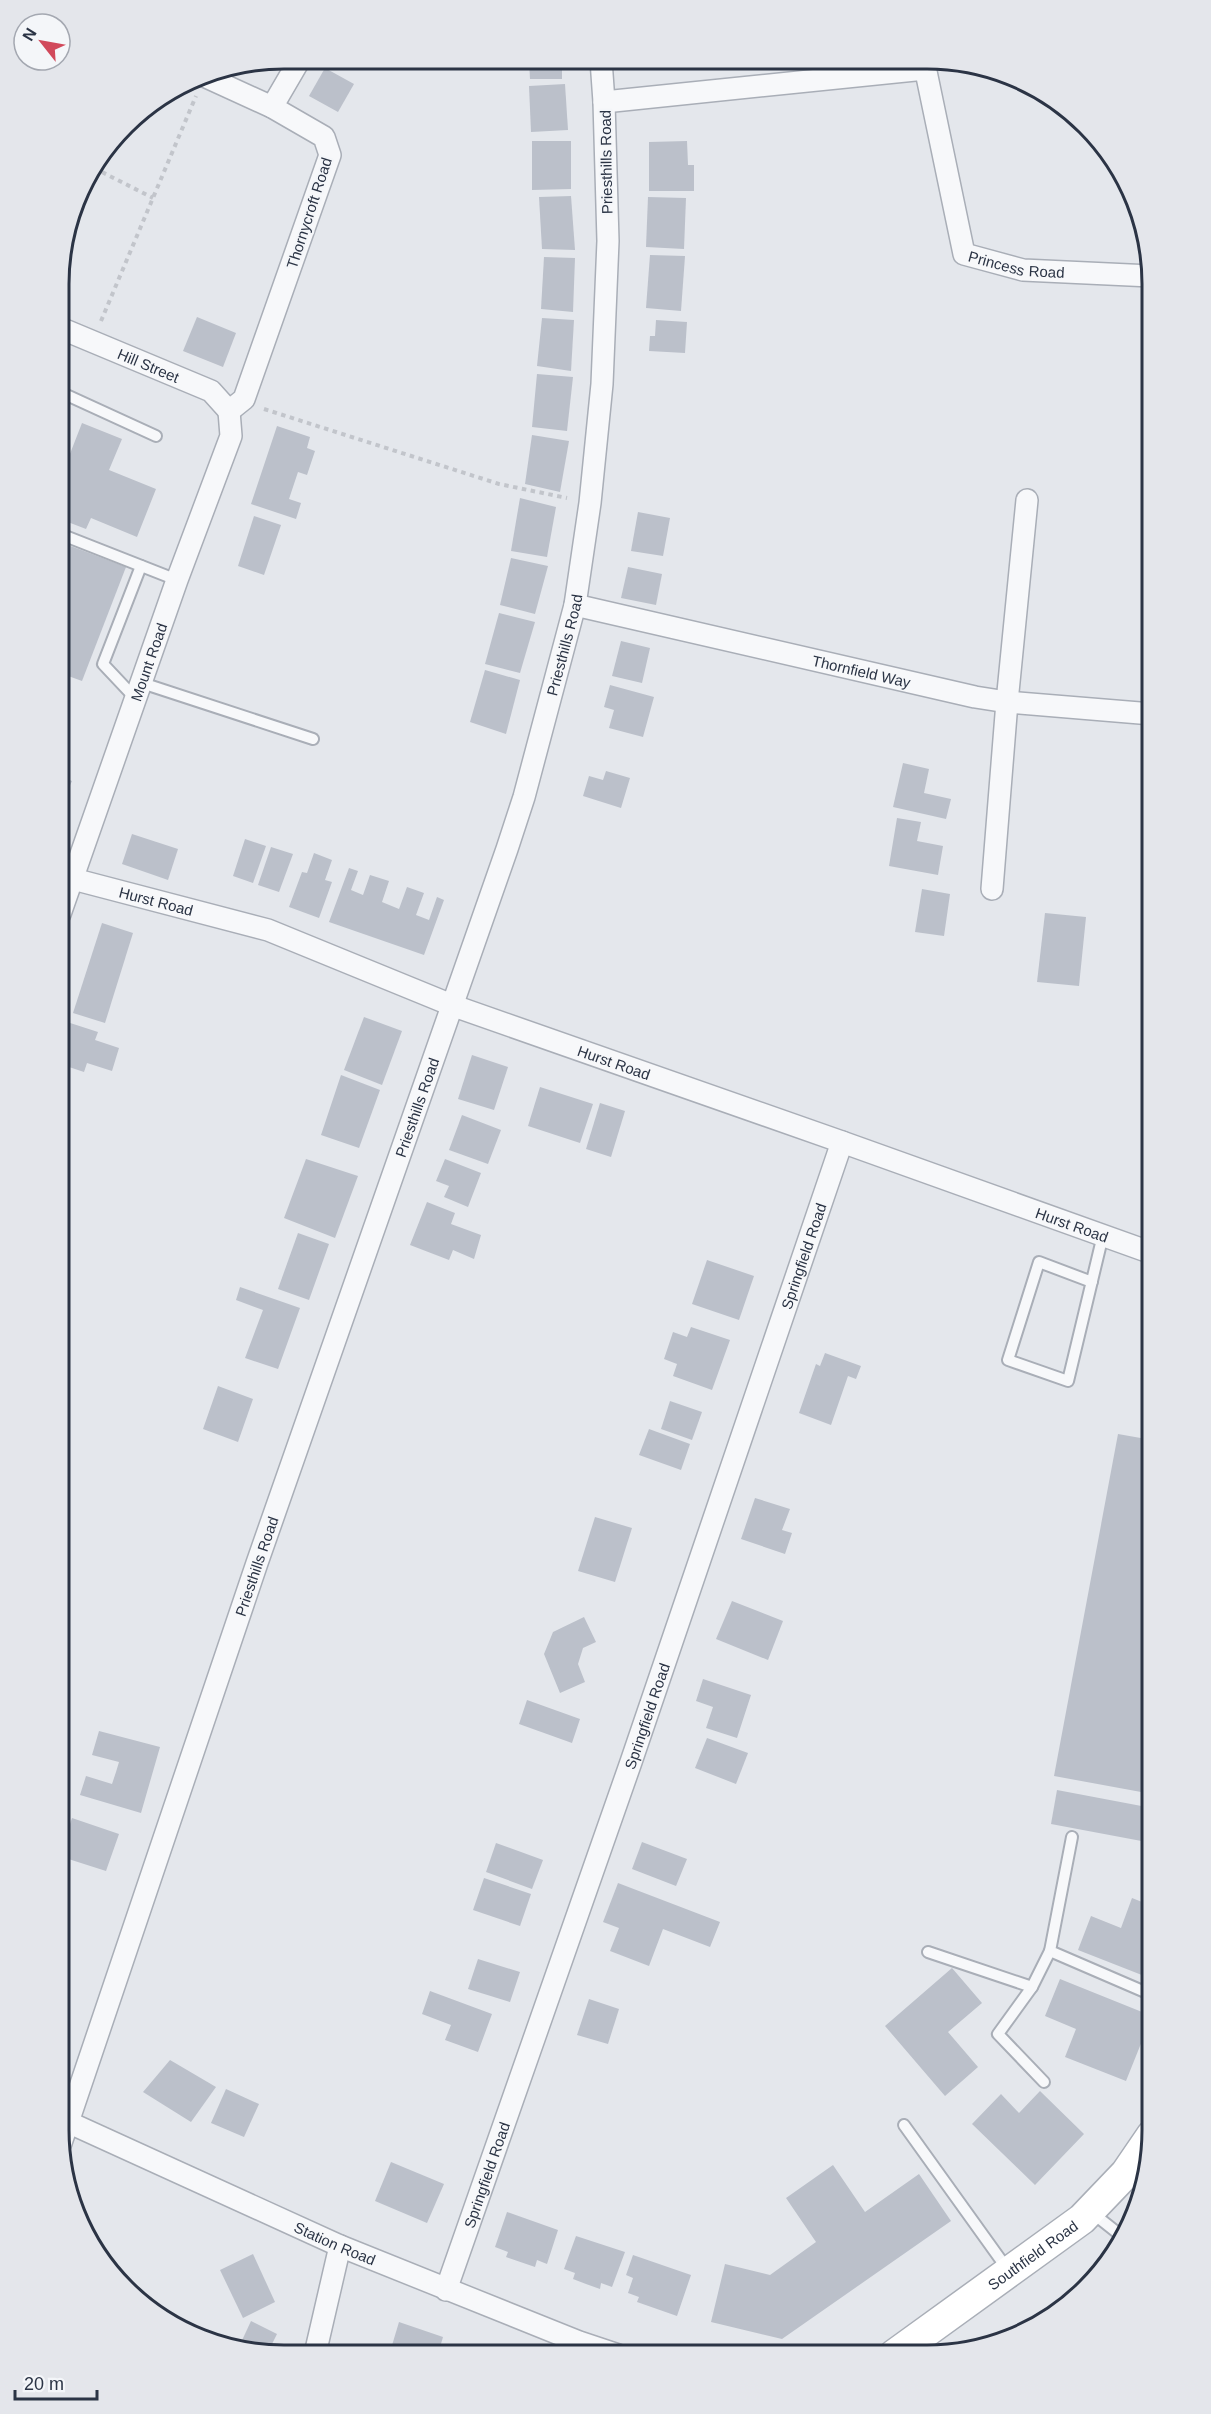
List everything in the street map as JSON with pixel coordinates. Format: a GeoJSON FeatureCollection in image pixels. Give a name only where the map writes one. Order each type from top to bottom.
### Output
{"type":"FeatureCollection","features":[{"type":"Feature","properties":{"kind":"main road","name":"Southfield Road"},"geometry":{"type":"LineString","coordinates":[[908,2345],[1047,2245],[1090,2211],[1126,2173],[1141,2151]]}},
{"type":"Feature","properties":{"kind":"street"},"geometry":{"type":"LineString","coordinates":[[272,107],[294,69]]}},
{"type":"Feature","properties":{"kind":"street","name":"Priesthills Road"},"geometry":{"type":"LineString","coordinates":[[69,2103],[454,1006],[524,797],[575,605],[590,502],[602,384],[608,241],[602,69]]}},
{"type":"Feature","properties":{"kind":"street","name":"Princess Road"},"geometry":{"type":"LineString","coordinates":[[604,102],[898,69]]}},
{"type":"Feature","properties":{"kind":"street","name":"Princess Road"},"geometry":{"type":"LineString","coordinates":[[926,69],[964,254],[1023,270],[1142,276]]}},
{"type":"Feature","properties":{"kind":"street","name":"Thornycroft Road"},"geometry":{"type":"LineString","coordinates":[[213,81],[272,107],[324,137],[330,155],[237,405]]}},
{"type":"Feature","properties":{"kind":"street","name":"Hill Street"},"geometry":{"type":"LineString","coordinates":[[69,332],[212,391],[237,405]]}},
{"type":"Feature","properties":{"kind":"street","name":"Mount Road"},"geometry":{"type":"LineString","coordinates":[[69,884],[177,580],[231,436],[237,405]]}},
{"type":"Feature","properties":{"kind":"street"},"geometry":{"type":"LineString","coordinates":[[992,889],[1007,702],[1027,500]]}},
{"type":"Feature","properties":{"kind":"street","name":"Thornfield Way"},"geometry":{"type":"LineString","coordinates":[[575,605],[1007,702],[1142,713]]}},
{"type":"Feature","properties":{"kind":"street","name":"Hurst Road"},"geometry":{"type":"LineString","coordinates":[[69,896],[268,930],[454,1006],[1142,1249]]}},
{"type":"Feature","properties":{"kind":"street","name":"Springfield Road"},"geometry":{"type":"LineString","coordinates":[[446,2290],[631,1762],[842,1142]]}},
{"type":"Feature","properties":{"kind":"street","name":"Station Road"},"geometry":{"type":"LineString","coordinates":[[69,2123],[340,2246],[569,2345]]}},
{"type":"Feature","properties":{"kind":"street"},"geometry":{"type":"LineString","coordinates":[[317,2345],[340,2246]]}},
{"type":"Feature","properties":{"kind":"lane"},"geometry":{"type":"LineString","coordinates":[[69,396],[156,436]]}},
{"type":"Feature","properties":{"kind":"lane"},"geometry":{"type":"LineString","coordinates":[[69,538],[177,580]]}},
{"type":"Feature","properties":{"kind":"lane"},"geometry":{"type":"LineString","coordinates":[[141,566],[103,664],[139,691],[313,739]]}},
{"type":"Feature","properties":{"kind":"lane"},"geometry":{"type":"LineString","coordinates":[[1092,1282],[1038,1262],[1008,1360],[1068,1381],[1092,1282],[1103,1235]]}},
{"type":"Feature","properties":{"kind":"lane"},"geometry":{"type":"LineString","coordinates":[[1044,2082],[998,2034],[1032,1987],[1050,1951],[1072,1837]]}},
{"type":"Feature","properties":{"kind":"lane"},"geometry":{"type":"LineString","coordinates":[[1050,1951],[1142,1991]]}},
{"type":"Feature","properties":{"kind":"lane"},"geometry":{"type":"LineString","coordinates":[[928,1952],[1032,1987]]}},
{"type":"Feature","properties":{"kind":"lane"},"geometry":{"type":"LineString","coordinates":[[904,2125],[1008,2271]]}},
{"type":"Feature","properties":{"kind":"lane"},"geometry":{"type":"LineString","coordinates":[[1090,2211],[1116,2232]]}},
{"type":"Feature","properties":{"kind":"path"},"geometry":{"type":"LineString","coordinates":[[92,341],[199,86]]}},
{"type":"Feature","properties":{"kind":"path"},"geometry":{"type":"LineString","coordinates":[[101,171],[153,198]]}},
{"type":"Feature","properties":{"kind":"path"},"geometry":{"type":"LineString","coordinates":[[237,405],[265,410],[499,484],[590,502]]}},
{"type":"Feature","properties":{"kind":"building"},"geometry":{"type":"Polygon","coordinates":[[[324,69],[354,84],[338,112],[309,96],[324,69]]]}},
{"type":"Feature","properties":{"kind":"building"},"geometry":{"type":"Polygon","coordinates":[[[529,69],[562,69],[562,79],[530,79],[529,69]]]}},
{"type":"Feature","properties":{"kind":"building"},"geometry":{"type":"Polygon","coordinates":[[[565,84],[568,130],[531,132],[529,86],[565,84]]]}},
{"type":"Feature","properties":{"kind":"building"},"geometry":{"type":"Polygon","coordinates":[[[532,141],[571,141],[571,189],[532,190],[532,141]]]}},
{"type":"Feature","properties":{"kind":"building"},"geometry":{"type":"Polygon","coordinates":[[[687,141],[688,165],[694,165],[694,191],[649,191],[649,142],[687,141]]]}},
{"type":"Feature","properties":{"kind":"building"},"geometry":{"type":"Polygon","coordinates":[[[571,196],[575,250],[542,249],[539,197],[571,196]]]}},
{"type":"Feature","properties":{"kind":"building"},"geometry":{"type":"Polygon","coordinates":[[[648,197],[686,198],[684,249],[646,247],[648,197]]]}},
{"type":"Feature","properties":{"kind":"building"},"geometry":{"type":"Polygon","coordinates":[[[650,255],[685,256],[681,311],[646,308],[650,255]]]}},
{"type":"Feature","properties":{"kind":"building"},"geometry":{"type":"Polygon","coordinates":[[[544,257],[575,258],[573,312],[541,309],[544,257]]]}},
{"type":"Feature","properties":{"kind":"building"},"geometry":{"type":"Polygon","coordinates":[[[197,317],[236,333],[223,367],[183,351],[197,317]]]}},
{"type":"Feature","properties":{"kind":"building"},"geometry":{"type":"Polygon","coordinates":[[[542,318],[574,320],[571,371],[537,366],[542,318]]]}},
{"type":"Feature","properties":{"kind":"building"},"geometry":{"type":"Polygon","coordinates":[[[656,320],[687,322],[685,353],[649,351],[650,336],[655,336],[656,320]]]}},
{"type":"Feature","properties":{"kind":"building"},"geometry":{"type":"Polygon","coordinates":[[[537,374],[573,377],[567,431],[532,427],[537,374]]]}},
{"type":"Feature","properties":{"kind":"building"},"geometry":{"type":"Polygon","coordinates":[[[82,423],[122,439],[109,470],[156,489],[137,537],[91,518],[86,529],[69,522],[69,456],[82,423]]]}},
{"type":"Feature","properties":{"kind":"building"},"geometry":{"type":"Polygon","coordinates":[[[277,426],[310,437],[307,448],[315,451],[307,475],[298,472],[289,499],[301,503],[296,519],[251,504],[277,426]]]}},
{"type":"Feature","properties":{"kind":"building"},"geometry":{"type":"Polygon","coordinates":[[[532,435],[569,441],[560,492],[525,484],[532,435]]]}},
{"type":"Feature","properties":{"kind":"building"},"geometry":{"type":"Polygon","coordinates":[[[520,498],[556,507],[547,557],[511,551],[520,498]]]}},
{"type":"Feature","properties":{"kind":"building"},"geometry":{"type":"Polygon","coordinates":[[[638,512],[670,518],[663,556],[631,551],[638,512]]]}},
{"type":"Feature","properties":{"kind":"building"},"geometry":{"type":"Polygon","coordinates":[[[254,516],[281,525],[264,575],[238,566],[254,516]]]}},
{"type":"Feature","properties":{"kind":"building"},"geometry":{"type":"Polygon","coordinates":[[[69,545],[126,567],[82,681],[69,676],[69,545]]]}},
{"type":"Feature","properties":{"kind":"building"},"geometry":{"type":"Polygon","coordinates":[[[511,558],[548,566],[535,614],[500,605],[511,558]]]}},
{"type":"Feature","properties":{"kind":"building"},"geometry":{"type":"Polygon","coordinates":[[[628,567],[662,574],[656,605],[621,598],[628,567]]]}},
{"type":"Feature","properties":{"kind":"building"},"geometry":{"type":"Polygon","coordinates":[[[499,613],[535,622],[520,673],[485,664],[499,613]]]}},
{"type":"Feature","properties":{"kind":"building"},"geometry":{"type":"Polygon","coordinates":[[[621,641],[650,648],[642,683],[612,676],[621,641]]]}},
{"type":"Feature","properties":{"kind":"building"},"geometry":{"type":"Polygon","coordinates":[[[485,670],[520,680],[506,734],[470,722],[485,670]]]}},
{"type":"Feature","properties":{"kind":"building"},"geometry":{"type":"Polygon","coordinates":[[[610,685],[654,697],[643,737],[609,728],[614,710],[604,707],[610,685]]]}},
{"type":"Feature","properties":{"kind":"building"},"geometry":{"type":"Polygon","coordinates":[[[903,763],[929,769],[924,793],[951,799],[946,819],[893,807],[903,763]]]}},
{"type":"Feature","properties":{"kind":"building"},"geometry":{"type":"Polygon","coordinates":[[[606,771],[630,778],[621,808],[583,796],[589,776],[603,780],[606,771]]]}},
{"type":"Feature","properties":{"kind":"building"},"geometry":{"type":"Polygon","coordinates":[[[897,818],[921,822],[917,841],[943,846],[938,875],[889,866],[897,818]]]}},
{"type":"Feature","properties":{"kind":"building"},"geometry":{"type":"Polygon","coordinates":[[[132,834],[178,849],[168,880],[122,864],[132,834]]]}},
{"type":"Feature","properties":{"kind":"building"},"geometry":{"type":"Polygon","coordinates":[[[245,839],[266,846],[253,883],[233,876],[245,839]]]}},
{"type":"Feature","properties":{"kind":"building"},"geometry":{"type":"Polygon","coordinates":[[[271,847],[293,854],[279,892],[258,885],[271,847]]]}},
{"type":"Feature","properties":{"kind":"building"},"geometry":{"type":"Polygon","coordinates":[[[314,853],[332,860],[325,880],[332,882],[319,918],[289,907],[302,872],[307,873],[314,853]]]}},
{"type":"Feature","properties":{"kind":"building"},"geometry":{"type":"Polygon","coordinates":[[[349,868],[358,871],[351,890],[363,895],[370,875],[389,881],[382,902],[399,909],[407,887],[424,893],[416,915],[429,920],[437,897],[444,900],[424,955],[329,922],[349,868]]]}},
{"type":"Feature","properties":{"kind":"building"},"geometry":{"type":"Polygon","coordinates":[[[922,889],[950,894],[944,936],[915,932],[922,889]]]}},
{"type":"Feature","properties":{"kind":"building"},"geometry":{"type":"Polygon","coordinates":[[[1045,913],[1086,917],[1079,986],[1037,982],[1045,913]]]}},
{"type":"Feature","properties":{"kind":"building"},"geometry":{"type":"Polygon","coordinates":[[[102,923],[133,933],[105,1023],[73,1013],[102,923]]]}},
{"type":"Feature","properties":{"kind":"building"},"geometry":{"type":"Polygon","coordinates":[[[364,1017],[402,1031],[382,1085],[344,1070],[364,1017]]]}},
{"type":"Feature","properties":{"kind":"building"},"geometry":{"type":"Polygon","coordinates":[[[69,1023],[98,1032],[95,1040],[119,1048],[112,1071],[87,1063],[84,1072],[69,1067],[69,1023]]]}},
{"type":"Feature","properties":{"kind":"building"},"geometry":{"type":"Polygon","coordinates":[[[472,1055],[508,1067],[494,1110],[458,1099],[472,1055]]]}},
{"type":"Feature","properties":{"kind":"building"},"geometry":{"type":"Polygon","coordinates":[[[341,1075],[380,1090],[359,1148],[321,1135],[341,1075]]]}},
{"type":"Feature","properties":{"kind":"building"},"geometry":{"type":"Polygon","coordinates":[[[540,1087],[593,1104],[580,1143],[528,1126],[540,1087]]]}},
{"type":"Feature","properties":{"kind":"building"},"geometry":{"type":"Polygon","coordinates":[[[600,1103],[625,1111],[611,1157],[586,1149],[600,1103]]]}},
{"type":"Feature","properties":{"kind":"building"},"geometry":{"type":"Polygon","coordinates":[[[462,1115],[501,1130],[488,1164],[449,1150],[462,1115]]]}},
{"type":"Feature","properties":{"kind":"building"},"geometry":{"type":"Polygon","coordinates":[[[306,1159],[358,1176],[335,1238],[284,1218],[306,1159]]]}},
{"type":"Feature","properties":{"kind":"building"},"geometry":{"type":"Polygon","coordinates":[[[445,1159],[481,1173],[468,1207],[444,1197],[449,1186],[436,1181],[445,1159]]]}},
{"type":"Feature","properties":{"kind":"building"},"geometry":{"type":"Polygon","coordinates":[[[427,1202],[455,1213],[451,1224],[481,1235],[474,1259],[453,1250],[449,1260],[410,1245],[427,1202]]]}},
{"type":"Feature","properties":{"kind":"building"},"geometry":{"type":"Polygon","coordinates":[[[298,1233],[329,1244],[309,1300],[278,1289],[298,1233]]]}},
{"type":"Feature","properties":{"kind":"building"},"geometry":{"type":"Polygon","coordinates":[[[707,1260],[754,1276],[739,1320],[692,1304],[707,1260]]]}},
{"type":"Feature","properties":{"kind":"building"},"geometry":{"type":"Polygon","coordinates":[[[240,1287],[300,1308],[278,1369],[245,1358],[263,1310],[236,1300],[240,1287]]]}},
{"type":"Feature","properties":{"kind":"building"},"geometry":{"type":"Polygon","coordinates":[[[691,1327],[730,1340],[712,1390],[673,1376],[677,1364],[664,1359],[673,1332],[687,1337],[691,1327]]]}},
{"type":"Feature","properties":{"kind":"building"},"geometry":{"type":"Polygon","coordinates":[[[825,1353],[861,1366],[856,1379],[848,1376],[831,1425],[799,1413],[816,1364],[820,1366],[825,1353]]]}},
{"type":"Feature","properties":{"kind":"building"},"geometry":{"type":"Polygon","coordinates":[[[218,1386],[253,1399],[238,1442],[203,1429],[218,1386]]]}},
{"type":"Feature","properties":{"kind":"building"},"geometry":{"type":"Polygon","coordinates":[[[670,1401],[702,1412],[692,1440],[661,1429],[670,1401]]]}},
{"type":"Feature","properties":{"kind":"building"},"geometry":{"type":"Polygon","coordinates":[[[649,1429],[690,1444],[681,1470],[639,1455],[649,1429]]]}},
{"type":"Feature","properties":{"kind":"building"},"geometry":{"type":"Polygon","coordinates":[[[1118,1434],[1142,1438],[1142,1792],[1054,1776],[1118,1434]]]}},
{"type":"Feature","properties":{"kind":"building"},"geometry":{"type":"Polygon","coordinates":[[[755,1498],[790,1509],[782,1530],[792,1533],[785,1554],[741,1539],[755,1498]]]}},
{"type":"Feature","properties":{"kind":"building"},"geometry":{"type":"Polygon","coordinates":[[[595,1517],[632,1528],[615,1582],[578,1571],[595,1517]]]}},
{"type":"Feature","properties":{"kind":"building"},"geometry":{"type":"Polygon","coordinates":[[[732,1601],[783,1621],[768,1660],[716,1639],[732,1601]]]}},
{"type":"Feature","properties":{"kind":"building"},"geometry":{"type":"Polygon","coordinates":[[[584,1617],[596,1642],[583,1648],[578,1664],[585,1682],[560,1693],[544,1654],[553,1632],[584,1617]]]}},
{"type":"Feature","properties":{"kind":"building"},"geometry":{"type":"Polygon","coordinates":[[[703,1679],[751,1695],[737,1738],[706,1728],[713,1707],[696,1701],[703,1679]]]}},
{"type":"Feature","properties":{"kind":"building"},"geometry":{"type":"Polygon","coordinates":[[[527,1700],[580,1719],[572,1743],[519,1724],[527,1700]]]}},
{"type":"Feature","properties":{"kind":"building"},"geometry":{"type":"Polygon","coordinates":[[[99,1731],[160,1747],[141,1813],[80,1795],[86,1776],[112,1784],[119,1762],[92,1755],[99,1731]]]}},
{"type":"Feature","properties":{"kind":"building"},"geometry":{"type":"Polygon","coordinates":[[[707,1738],[748,1753],[736,1784],[695,1768],[707,1738]]]}},
{"type":"Feature","properties":{"kind":"building"},"geometry":{"type":"Polygon","coordinates":[[[1057,1790],[1142,1806],[1142,1841],[1051,1824],[1057,1790]]]}},
{"type":"Feature","properties":{"kind":"building"},"geometry":{"type":"Polygon","coordinates":[[[72,1818],[119,1834],[106,1871],[69,1859],[69,1827],[72,1818]]]}},
{"type":"Feature","properties":{"kind":"building"},"geometry":{"type":"Polygon","coordinates":[[[642,1842],[687,1859],[676,1886],[632,1869],[642,1842]]]}},
{"type":"Feature","properties":{"kind":"building"},"geometry":{"type":"Polygon","coordinates":[[[496,1843],[543,1860],[532,1889],[486,1872],[496,1843]]]}},
{"type":"Feature","properties":{"kind":"building"},"geometry":{"type":"Polygon","coordinates":[[[484,1878],[531,1894],[520,1926],[473,1910],[484,1878]]]}},
{"type":"Feature","properties":{"kind":"building"},"geometry":{"type":"Polygon","coordinates":[[[618,1883],[720,1922],[710,1947],[663,1929],[649,1966],[610,1951],[619,1928],[603,1922],[618,1883]]]}},
{"type":"Feature","properties":{"kind":"building"},"geometry":{"type":"Polygon","coordinates":[[[1132,1898],[1142,1902],[1142,1975],[1078,1950],[1091,1916],[1121,1928],[1132,1898]]]}},
{"type":"Feature","properties":{"kind":"building"},"geometry":{"type":"Polygon","coordinates":[[[478,1959],[520,1972],[510,2002],[468,1989],[478,1959]]]}},
{"type":"Feature","properties":{"kind":"building"},"geometry":{"type":"Polygon","coordinates":[[[952,1968],[982,2003],[948,2032],[978,2067],[945,2096],[885,2026],[952,1968]]]}},
{"type":"Feature","properties":{"kind":"building"},"geometry":{"type":"Polygon","coordinates":[[[1060,1979],[1142,2012],[1142,2041],[1126,2081],[1065,2057],[1076,2029],[1045,2016],[1060,1979]]]}},
{"type":"Feature","properties":{"kind":"building"},"geometry":{"type":"Polygon","coordinates":[[[430,1991],[492,2014],[478,2052],[445,2040],[451,2025],[422,2014],[430,1991]]]}},
{"type":"Feature","properties":{"kind":"building"},"geometry":{"type":"Polygon","coordinates":[[[589,1999],[619,2009],[608,2044],[577,2035],[589,1999]]]}},
{"type":"Feature","properties":{"kind":"building"},"geometry":{"type":"Polygon","coordinates":[[[170,2060],[216,2087],[191,2122],[143,2092],[170,2060]]]}},
{"type":"Feature","properties":{"kind":"building"},"geometry":{"type":"Polygon","coordinates":[[[226,2089],[259,2104],[244,2137],[211,2123],[226,2089]]]}},
{"type":"Feature","properties":{"kind":"building"},"geometry":{"type":"Polygon","coordinates":[[[1040,2091],[1084,2134],[1035,2185],[972,2124],[1001,2094],[1019,2113],[1040,2091]]]}},
{"type":"Feature","properties":{"kind":"building"},"geometry":{"type":"Polygon","coordinates":[[[391,2162],[444,2184],[427,2223],[375,2201],[391,2162]]]}},
{"type":"Feature","properties":{"kind":"building"},"geometry":{"type":"Polygon","coordinates":[[[833,2165],[865,2212],[919,2174],[951,2221],[782,2339],[711,2322],[725,2264],[770,2275],[816,2242],[786,2198],[833,2165]]]}},
{"type":"Feature","properties":{"kind":"building"},"geometry":{"type":"Polygon","coordinates":[[[507,2212],[558,2230],[547,2264],[537,2260],[535,2267],[506,2257],[508,2252],[495,2247],[507,2212]]]}},
{"type":"Feature","properties":{"kind":"building"},"geometry":{"type":"Polygon","coordinates":[[[576,2236],[625,2252],[612,2287],[601,2283],[600,2289],[586,2284],[573,2279],[575,2273],[564,2269],[576,2236]]]}},
{"type":"Feature","properties":{"kind":"building"},"geometry":{"type":"Polygon","coordinates":[[[253,2254],[275,2302],[243,2318],[220,2270],[253,2254]]]}},
{"type":"Feature","properties":{"kind":"building"},"geometry":{"type":"Polygon","coordinates":[[[633,2255],[691,2275],[677,2316],[637,2302],[639,2297],[628,2293],[633,2278],[626,2275],[633,2255]]]}},
{"type":"Feature","properties":{"kind":"building"},"geometry":{"type":"Polygon","coordinates":[[[251,2321],[277,2334],[272,2345],[242,2341],[251,2321]]]}},
{"type":"Feature","properties":{"kind":"building"},"geometry":{"type":"Polygon","coordinates":[[[399,2322],[443,2337],[441,2345],[392,2345],[399,2322]]]}}]}
